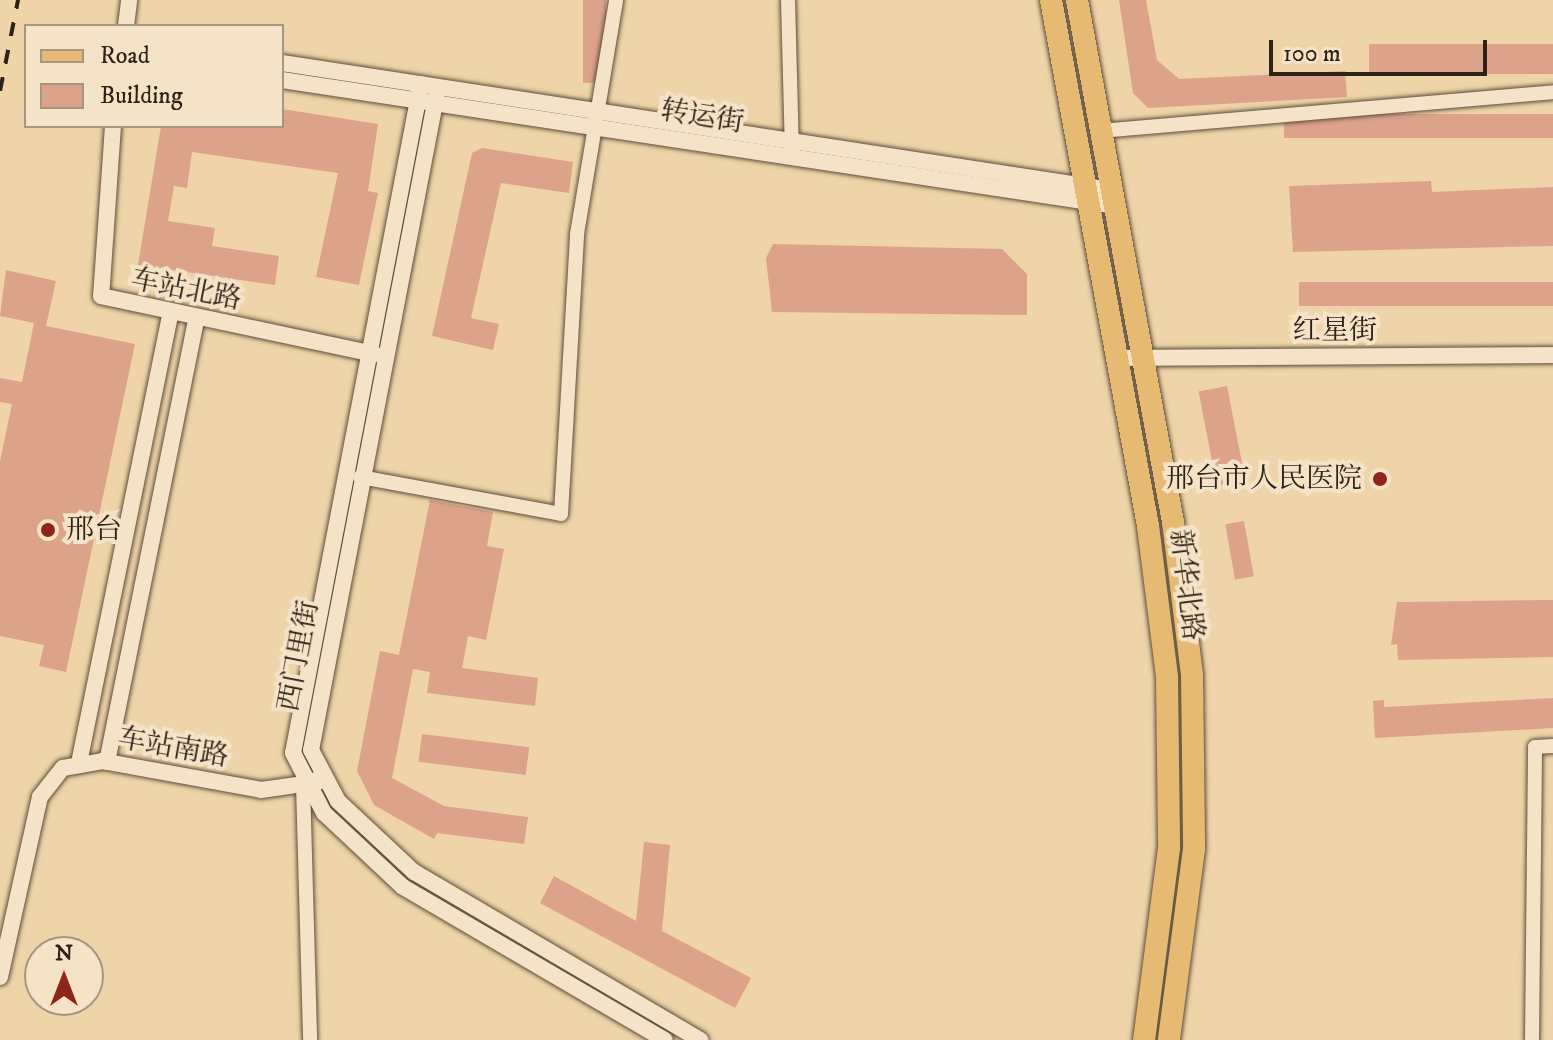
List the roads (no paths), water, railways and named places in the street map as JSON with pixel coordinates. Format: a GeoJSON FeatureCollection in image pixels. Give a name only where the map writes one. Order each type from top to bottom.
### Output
{"type":"FeatureCollection","features":[{"type":"Feature","properties":{"kind":"main road","name":"新华北路"},"geometry":{"type":"LineString","coordinates":[[1051,0],[1156,571],[1171,737],[1169,848],[1144,1040]]}},
{"type":"Feature","properties":{"kind":"main road","name":"新华北路"},"geometry":{"type":"LineString","coordinates":[[1077,0],[1181,567],[1196,737],[1192,876],[1169,1040]]}},
{"type":"Feature","properties":{"kind":"street"},"geometry":{"type":"LineString","coordinates":[[126,24],[129,0]]}},
{"type":"Feature","properties":{"kind":"street"},"geometry":{"type":"LineString","coordinates":[[360,477],[561,514],[571,297],[594,119],[616,0]]}},
{"type":"Feature","properties":{"kind":"street"},"geometry":{"type":"LineString","coordinates":[[788,0],[792,149]]}},
{"type":"Feature","properties":{"kind":"street","name":"转运街"},"geometry":{"type":"LineString","coordinates":[[284,63],[437,95],[1113,198]]}},
{"type":"Feature","properties":{"kind":"street","name":"转运街"},"geometry":{"type":"LineString","coordinates":[[284,80],[419,92]]}},
{"type":"Feature","properties":{"kind":"street"},"geometry":{"type":"LineString","coordinates":[[419,92],[296,711],[293,753],[354,847],[403,887],[665,1040]]}},
{"type":"Feature","properties":{"kind":"street"},"geometry":{"type":"LineString","coordinates":[[1101,131],[1553,92]]}},
{"type":"Feature","properties":{"kind":"street","name":"西门里街"},"geometry":{"type":"LineString","coordinates":[[437,95],[313,714],[312,782],[367,835],[414,872],[700,1040]]}},
{"type":"Feature","properties":{"kind":"street","name":"车站北路"},"geometry":{"type":"LineString","coordinates":[[113,128],[97,286],[108,302],[385,356]]}},
{"type":"Feature","properties":{"kind":"street"},"geometry":{"type":"LineString","coordinates":[[79,763],[170,314]]}},
{"type":"Feature","properties":{"kind":"street"},"geometry":{"type":"LineString","coordinates":[[107,762],[196,319]]}},
{"type":"Feature","properties":{"kind":"street","name":"红星街"},"geometry":{"type":"LineString","coordinates":[[1117,358],[1553,355]]}},
{"type":"Feature","properties":{"kind":"street"},"geometry":{"type":"LineString","coordinates":[[1532,1040],[1535,747],[1553,746]]}},
{"type":"Feature","properties":{"kind":"street","name":"车站南路"},"geometry":{"type":"LineString","coordinates":[[0,977],[40,797],[63,768],[79,763],[107,762],[261,790],[312,782]]}},
{"type":"Feature","properties":{"kind":"street"},"geometry":{"type":"LineString","coordinates":[[310,1040],[312,782]]}},
{"type":"Feature","properties":{"kind":"railway"},"geometry":{"type":"LineString","coordinates":[[0,91],[18,0]]}},
{"type":"Feature","properties":{"kind":"place","name":"邢台市人民医院"},"geometry":{"type":"Point","coordinates":[1380,479]}},
{"type":"Feature","properties":{"kind":"place","name":"邢台"},"geometry":{"type":"Point","coordinates":[48,530]}}]}
